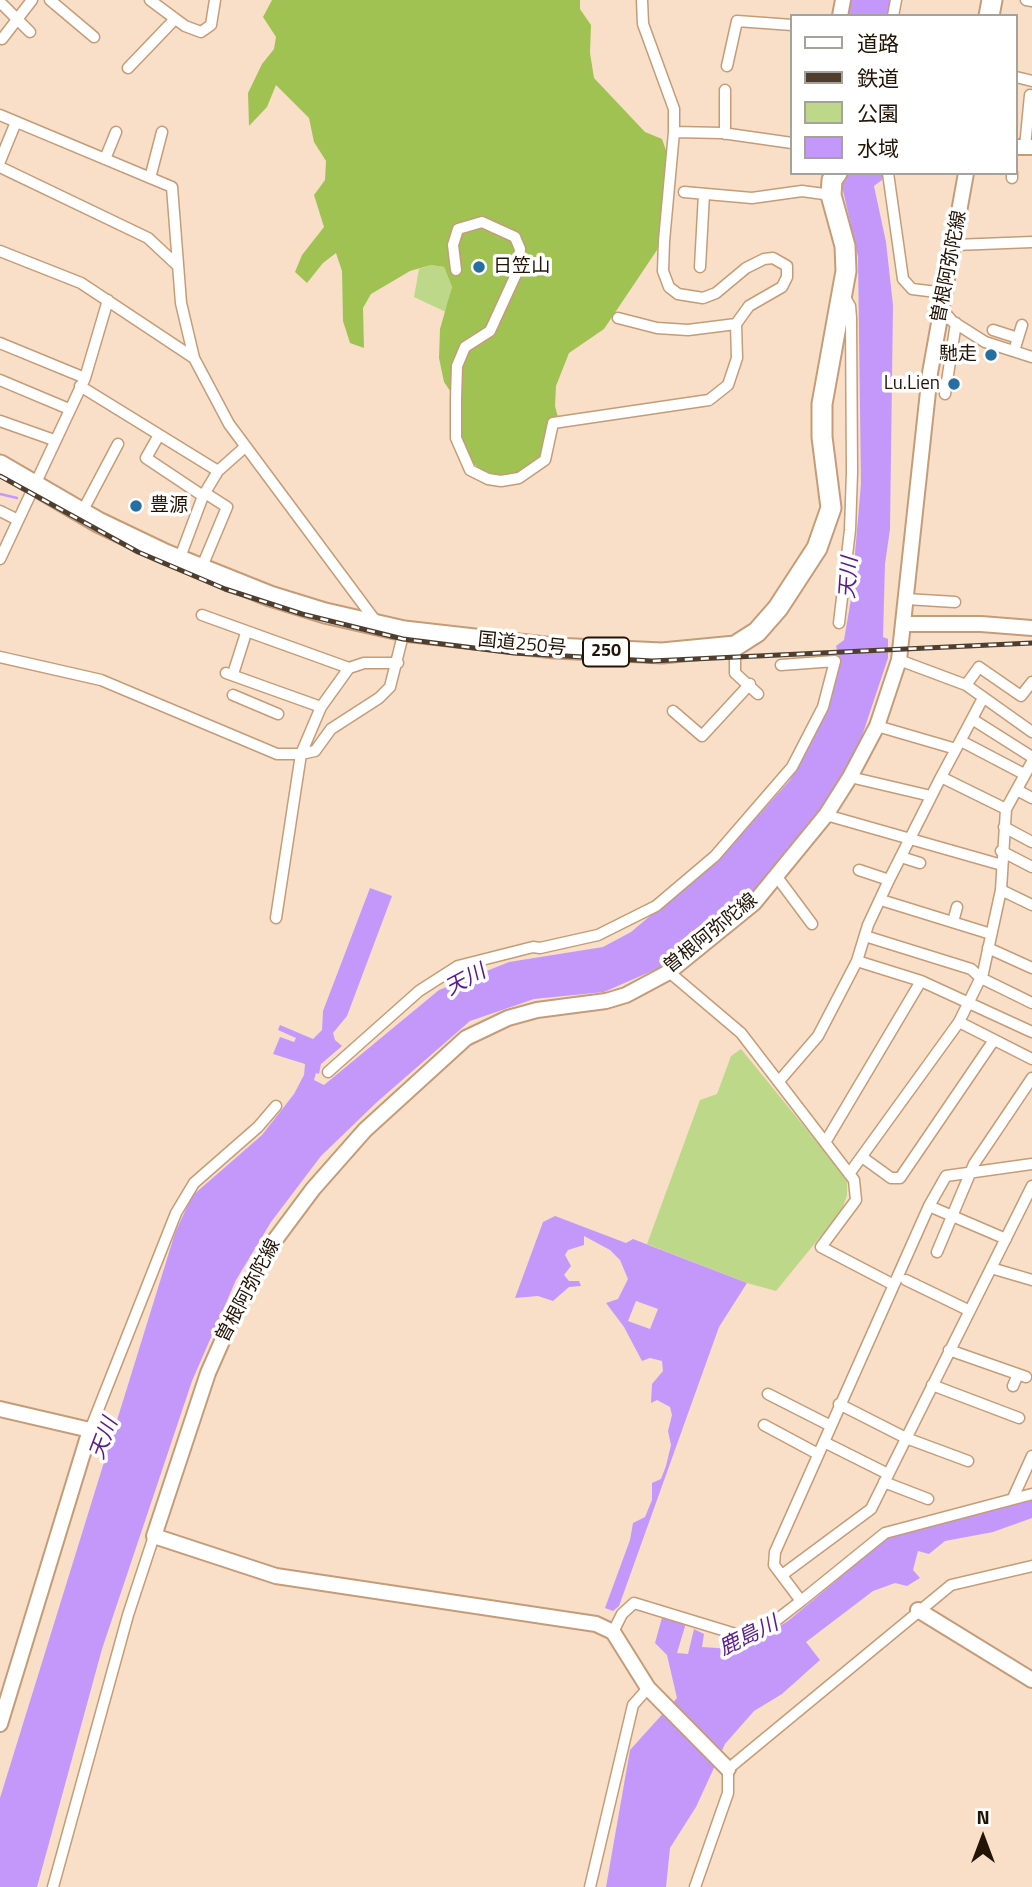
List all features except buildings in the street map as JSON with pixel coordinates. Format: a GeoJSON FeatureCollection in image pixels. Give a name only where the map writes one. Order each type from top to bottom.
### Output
{"type":"FeatureCollection","features":[{"type":"Feature","properties":{"kind":"highway"},"geometry":{"type":"LineString","coordinates":[[735,646],[757,632],[778,608],[817,548],[827,526],[831,489],[822,437],[822,404],[846,271],[845,246],[834,179]]}},
{"type":"Feature","properties":{"kind":"highway","name":"国道250号"},"geometry":{"type":"LineString","coordinates":[[0,465],[82,512],[179,560],[270,596],[379,626],[598,652],[662,653],[735,646]]}},
{"type":"Feature","properties":{"kind":"main road","name":"曽根阿弥陀線"},"geometry":{"type":"LineString","coordinates":[[154,1536],[208,1373],[242,1296],[275,1240],[313,1189],[365,1130],[466,1038],[508,1018],[537,1010],[606,1001],[626,995],[669,972],[734,921],[778,877],[826,815],[850,777],[877,726],[899,660],[930,373],[966,175]]}},
{"type":"Feature","properties":{"kind":"main road"},"geometry":{"type":"LineString","coordinates":[[903,624],[981,624],[1032,628]]}},
{"type":"Feature","properties":{"kind":"main road"},"geometry":{"type":"LineString","coordinates":[[0,1409],[90,1430],[0,1724]]}},
{"type":"Feature","properties":{"kind":"main road"},"geometry":{"type":"LineString","coordinates":[[154,1536],[276,1576],[596,1624],[613,1632],[648,1688],[728,1769]]}},
{"type":"Feature","properties":{"kind":"main road"},"geometry":{"type":"LineString","coordinates":[[918,1611],[1032,1680]]}},
{"type":"Feature","properties":{"kind":"street"},"geometry":{"type":"LineString","coordinates":[[2,39],[32,0]]}},
{"type":"Feature","properties":{"kind":"street"},"geometry":{"type":"LineString","coordinates":[[50,0],[94,37]]}},
{"type":"Feature","properties":{"kind":"street"},"geometry":{"type":"LineString","coordinates":[[150,0],[175,19],[201,32],[207,30],[215,0]]}},
{"type":"Feature","properties":{"kind":"street"},"geometry":{"type":"LineString","coordinates":[[456,270],[453,245],[458,229],[482,222],[515,237],[520,249],[518,270],[489,331],[465,347],[457,366],[456,438],[470,470],[488,479],[501,481],[533,472],[545,460],[553,423],[709,400],[728,385],[733,377],[737,358],[736,324],[749,306],[782,287],[787,277],[787,266],[773,258],[764,259],[746,268],[716,293],[702,299],[678,294],[669,287],[663,271],[674,109],[643,24],[642,0]]}},
{"type":"Feature","properties":{"kind":"street"},"geometry":{"type":"LineString","coordinates":[[1026,0],[1032,1]]}},
{"type":"Feature","properties":{"kind":"street"},"geometry":{"type":"LineString","coordinates":[[0,2],[30,32]]}},
{"type":"Feature","properties":{"kind":"street"},"geometry":{"type":"LineString","coordinates":[[128,68],[175,19]]}},
{"type":"Feature","properties":{"kind":"street"},"geometry":{"type":"LineString","coordinates":[[727,66],[737,21],[790,25]]}},
{"type":"Feature","properties":{"kind":"street"},"geometry":{"type":"LineString","coordinates":[[725,90],[725,134]]}},
{"type":"Feature","properties":{"kind":"street"},"geometry":{"type":"LineString","coordinates":[[1024,147],[1031,93]]}},
{"type":"Feature","properties":{"kind":"street"},"geometry":{"type":"LineString","coordinates":[[0,115],[172,187],[181,303],[194,358],[229,424],[379,626]]}},
{"type":"Feature","properties":{"kind":"street"},"geometry":{"type":"LineString","coordinates":[[0,161],[16,122]]}},
{"type":"Feature","properties":{"kind":"street"},"geometry":{"type":"LineString","coordinates":[[105,159],[116,132]]}},
{"type":"Feature","properties":{"kind":"street"},"geometry":{"type":"LineString","coordinates":[[150,178],[162,132]]}},
{"type":"Feature","properties":{"kind":"street"},"geometry":{"type":"LineString","coordinates":[[674,132],[725,134],[790,143]]}},
{"type":"Feature","properties":{"kind":"street"},"geometry":{"type":"LineString","coordinates":[[0,167],[148,238],[178,266]]}},
{"type":"Feature","properties":{"kind":"street"},"geometry":{"type":"LineString","coordinates":[[888,175],[903,279],[912,289],[945,293]]}},
{"type":"Feature","properties":{"kind":"street"},"geometry":{"type":"LineString","coordinates":[[684,192],[752,198],[802,191],[834,179]]}},
{"type":"Feature","properties":{"kind":"street"},"geometry":{"type":"LineString","coordinates":[[700,267],[704,194]]}},
{"type":"Feature","properties":{"kind":"street"},"geometry":{"type":"LineString","coordinates":[[955,245],[1032,242]]}},
{"type":"Feature","properties":{"kind":"street"},"geometry":{"type":"LineString","coordinates":[[0,251],[81,283],[194,358]]}},
{"type":"Feature","properties":{"kind":"street"},"geometry":{"type":"LineString","coordinates":[[839,623],[850,530],[853,413],[850,306],[843,294]]}},
{"type":"Feature","properties":{"kind":"street"},"geometry":{"type":"LineString","coordinates":[[0,559],[83,382],[108,300]]}},
{"type":"Feature","properties":{"kind":"street"},"geometry":{"type":"LineString","coordinates":[[942,309],[956,323],[985,342],[1032,357]]}},
{"type":"Feature","properties":{"kind":"street"},"geometry":{"type":"LineString","coordinates":[[618,318],[656,328],[688,330],[736,324]]}},
{"type":"Feature","properties":{"kind":"street"},"geometry":{"type":"LineString","coordinates":[[945,394],[956,323]]}},
{"type":"Feature","properties":{"kind":"street"},"geometry":{"type":"LineString","coordinates":[[1014,351],[1022,325]]}},
{"type":"Feature","properties":{"kind":"street"},"geometry":{"type":"LineString","coordinates":[[993,330],[1018,338]]}},
{"type":"Feature","properties":{"kind":"street"},"geometry":{"type":"LineString","coordinates":[[0,343],[83,382],[159,435],[218,471]]}},
{"type":"Feature","properties":{"kind":"street"},"geometry":{"type":"LineString","coordinates":[[0,380],[69,409]]}},
{"type":"Feature","properties":{"kind":"street"},"geometry":{"type":"LineString","coordinates":[[0,421],[54,440]]}},
{"type":"Feature","properties":{"kind":"street"},"geometry":{"type":"LineString","coordinates":[[159,435],[146,458],[227,507],[201,569]]}},
{"type":"Feature","properties":{"kind":"street"},"geometry":{"type":"LineString","coordinates":[[82,512],[118,444]]}},
{"type":"Feature","properties":{"kind":"street"},"geometry":{"type":"LineString","coordinates":[[179,560],[204,494],[218,471],[245,446]]}},
{"type":"Feature","properties":{"kind":"street"},"geometry":{"type":"LineString","coordinates":[[0,511],[18,520]]}},
{"type":"Feature","properties":{"kind":"street"},"geometry":{"type":"LineString","coordinates":[[906,599],[954,602]]}},
{"type":"Feature","properties":{"kind":"street"},"geometry":{"type":"LineString","coordinates":[[202,615],[349,668]]}},
{"type":"Feature","properties":{"kind":"street"},"geometry":{"type":"LineString","coordinates":[[0,657],[101,680],[277,754],[301,754],[315,751],[331,729],[379,698],[390,687],[404,631]]}},
{"type":"Feature","properties":{"kind":"street"},"geometry":{"type":"LineString","coordinates":[[246,633],[230,674],[321,706]]}},
{"type":"Feature","properties":{"kind":"street"},"geometry":{"type":"LineString","coordinates":[[735,646],[735,673],[758,694]]}},
{"type":"Feature","properties":{"kind":"street"},"geometry":{"type":"LineString","coordinates":[[899,660],[966,685],[1032,732]]}},
{"type":"Feature","properties":{"kind":"street"},"geometry":{"type":"LineString","coordinates":[[328,1072],[419,991],[458,966],[533,947],[540,948],[598,935],[656,906],[715,856],[792,767],[810,737],[827,696],[835,661],[782,665]]}},
{"type":"Feature","properties":{"kind":"street"},"geometry":{"type":"LineString","coordinates":[[275,918],[301,754],[321,706],[349,668],[364,663],[398,663]]}},
{"type":"Feature","properties":{"kind":"street"},"geometry":{"type":"LineString","coordinates":[[966,685],[979,667],[1021,696],[1032,682]]}},
{"type":"Feature","properties":{"kind":"street"},"geometry":{"type":"LineString","coordinates":[[253,703],[261,684]]}},
{"type":"Feature","properties":{"kind":"street"},"geometry":{"type":"LineString","coordinates":[[673,711],[702,736],[750,684]]}},
{"type":"Feature","properties":{"kind":"street"},"geometry":{"type":"LineString","coordinates":[[233,695],[278,714]]}},
{"type":"Feature","properties":{"kind":"street"},"geometry":{"type":"LineString","coordinates":[[780,1080],[818,1036],[857,961],[889,880],[930,796],[983,698]]}},
{"type":"Feature","properties":{"kind":"street"},"geometry":{"type":"LineString","coordinates":[[849,1174],[959,1022],[981,978],[1001,890],[1006,809],[1032,760],[972,719]]}},
{"type":"Feature","properties":{"kind":"street"},"geometry":{"type":"LineString","coordinates":[[877,726],[958,745],[1024,774]]}},
{"type":"Feature","properties":{"kind":"street"},"geometry":{"type":"LineString","coordinates":[[850,777],[930,796]]}},
{"type":"Feature","properties":{"kind":"street"},"geometry":{"type":"LineString","coordinates":[[941,777],[1006,809]]}},
{"type":"Feature","properties":{"kind":"street"},"geometry":{"type":"LineString","coordinates":[[1017,790],[1032,798]]}},
{"type":"Feature","properties":{"kind":"street"},"geometry":{"type":"LineString","coordinates":[[826,815],[1002,865]]}},
{"type":"Feature","properties":{"kind":"street"},"geometry":{"type":"LineString","coordinates":[[1004,827],[1032,842]]}},
{"type":"Feature","properties":{"kind":"street"},"geometry":{"type":"LineString","coordinates":[[1002,851],[1032,867]]}},
{"type":"Feature","properties":{"kind":"street"},"geometry":{"type":"LineString","coordinates":[[901,857],[920,863]]}},
{"type":"Feature","properties":{"kind":"street"},"geometry":{"type":"LineString","coordinates":[[859,870],[889,880]]}},
{"type":"Feature","properties":{"kind":"street"},"geometry":{"type":"LineString","coordinates":[[778,877],[812,924]]}},
{"type":"Feature","properties":{"kind":"street"},"geometry":{"type":"LineString","coordinates":[[1001,890],[1032,905]]}},
{"type":"Feature","properties":{"kind":"street"},"geometry":{"type":"LineString","coordinates":[[922,912],[926,899]]}},
{"type":"Feature","properties":{"kind":"street"},"geometry":{"type":"LineString","coordinates":[[881,900],[991,934]]}},
{"type":"Feature","properties":{"kind":"street"},"geometry":{"type":"LineString","coordinates":[[953,922],[957,907]]}},
{"type":"Feature","properties":{"kind":"street"},"geometry":{"type":"LineString","coordinates":[[865,936],[971,969],[981,978],[1032,1003]]}},
{"type":"Feature","properties":{"kind":"street"},"geometry":{"type":"LineString","coordinates":[[989,948],[1032,968]]}},
{"type":"Feature","properties":{"kind":"street"},"geometry":{"type":"LineString","coordinates":[[857,961],[921,981],[1032,1032]]}},
{"type":"Feature","properties":{"kind":"street"},"geometry":{"type":"LineString","coordinates":[[669,972],[741,1033],[780,1080],[854,1180],[856,1200],[821,1247],[892,1284]]}},
{"type":"Feature","properties":{"kind":"street"},"geometry":{"type":"LineString","coordinates":[[826,1141],[921,981]]}},
{"type":"Feature","properties":{"kind":"street"},"geometry":{"type":"LineString","coordinates":[[959,1022],[1032,1059]]}},
{"type":"Feature","properties":{"kind":"street"},"geometry":{"type":"LineString","coordinates":[[862,1157],[891,1178],[900,1178],[994,1040]]}},
{"type":"Feature","properties":{"kind":"street"},"geometry":{"type":"LineString","coordinates":[[937,1252],[974,1164],[1032,1078]]}},
{"type":"Feature","properties":{"kind":"street"},"geometry":{"type":"LineString","coordinates":[[90,1430],[176,1213],[194,1183],[258,1127],[276,1106]]}},
{"type":"Feature","properties":{"kind":"street"},"geometry":{"type":"LineString","coordinates":[[801,1601],[774,1565],[775,1552],[929,1206],[946,1176],[1032,1164]]}},
{"type":"Feature","properties":{"kind":"street"},"geometry":{"type":"LineString","coordinates":[[782,1576],[871,1509],[968,1310],[1006,1239],[1028,1207],[1032,1186]]}},
{"type":"Feature","properties":{"kind":"street"},"geometry":{"type":"LineString","coordinates":[[929,1206],[1006,1239]]}},
{"type":"Feature","properties":{"kind":"street"},"geometry":{"type":"LineString","coordinates":[[991,1268],[1032,1280]]}},
{"type":"Feature","properties":{"kind":"street"},"geometry":{"type":"LineString","coordinates":[[906,1280],[968,1310]]}},
{"type":"Feature","properties":{"kind":"street"},"geometry":{"type":"LineString","coordinates":[[949,1350],[995,1362],[1022,1376],[1013,1386]]}},
{"type":"Feature","properties":{"kind":"street"},"geometry":{"type":"LineString","coordinates":[[932,1385],[1019,1418]]}},
{"type":"Feature","properties":{"kind":"street"},"geometry":{"type":"LineString","coordinates":[[773,1400],[831,1426]]}},
{"type":"Feature","properties":{"kind":"street"},"geometry":{"type":"LineString","coordinates":[[839,1404],[906,1438],[968,1461]]}},
{"type":"Feature","properties":{"kind":"street"},"geometry":{"type":"LineString","coordinates":[[764,1425],[818,1454]]}},
{"type":"Feature","properties":{"kind":"street"},"geometry":{"type":"LineString","coordinates":[[824,1442],[928,1499]]}},
{"type":"Feature","properties":{"kind":"street"},"geometry":{"type":"LineString","coordinates":[[1013,1497],[1032,1457]]}},
{"type":"Feature","properties":{"kind":"street"},"geometry":{"type":"LineString","coordinates":[[613,1632],[622,1614],[634,1604],[752,1639],[886,1533],[1032,1494]]}},
{"type":"Feature","properties":{"kind":"street"},"geometry":{"type":"LineString","coordinates":[[53,1887],[128,1615],[154,1536]]}},
{"type":"Feature","properties":{"kind":"street"},"geometry":{"type":"LineString","coordinates":[[695,1887],[728,1793],[728,1769],[951,1585],[1032,1566]]}},
{"type":"Feature","properties":{"kind":"street"},"geometry":{"type":"LineString","coordinates":[[590,1887],[633,1705],[648,1688]]}},
{"type":"Feature","properties":{"kind":"green space"},"geometry":{"type":"Polygon","coordinates":[[[272,0],[580,0],[580,9],[591,25],[590,53],[594,78],[645,132],[662,139],[668,156],[662,229],[657,250],[604,329],[569,353],[556,386],[555,406],[559,421],[546,456],[536,466],[495,480],[470,461],[460,433],[459,404],[444,382],[439,358],[440,329],[452,287],[444,267],[431,265],[410,271],[371,294],[363,308],[364,348],[350,343],[343,321],[342,271],[336,253],[323,263],[307,283],[295,272],[302,255],[324,227],[314,195],[325,180],[326,161],[314,142],[309,118],[276,85],[267,107],[249,126],[248,93],[262,64],[274,49],[276,37],[263,17],[272,0]]]}},
{"type":"Feature","properties":{"kind":"green space"},"geometry":{"type":"Polygon","coordinates":[[[431,265],[444,267],[452,287],[446,312],[414,297],[419,269],[431,265]]]}},
{"type":"Feature","properties":{"kind":"green space"},"geometry":{"type":"Polygon","coordinates":[[[741,1049],[847,1179],[847,1195],[842,1210],[776,1291],[747,1283],[647,1244],[700,1100],[717,1094],[731,1056],[741,1049]]]}},
{"type":"Feature","properties":{"kind":"water"},"geometry":{"type":"Polygon","coordinates":[[[850,0],[891,0],[888,14],[847,14],[850,0]]]}},
{"type":"Feature","properties":{"kind":"water","name":"天川"},"geometry":{"type":"Polygon","coordinates":[[[839,175],[882,175],[882,180],[874,186],[886,242],[893,305],[890,529],[885,564],[883,637],[888,639],[888,658],[859,745],[826,801],[755,890],[661,967],[604,992],[534,999],[470,1021],[377,1102],[321,1156],[271,1222],[236,1280],[192,1381],[102,1649],[37,1887],[0,1887],[0,1798],[175,1233],[192,1196],[262,1135],[294,1094],[304,1075],[305,1064],[273,1054],[280,1037],[294,1042],[296,1038],[278,1030],[280,1025],[313,1039],[322,1030],[323,1011],[370,888],[392,896],[347,1016],[333,1033],[335,1040],[342,1046],[321,1064],[319,1074],[316,1073],[314,1080],[324,1085],[439,990],[509,962],[603,947],[631,932],[724,854],[790,780],[828,710],[840,660],[836,646],[844,640],[851,599],[861,484],[858,257],[839,175]]]}},
{"type":"Feature","properties":{"kind":"water"},"geometry":{"type":"Polygon","coordinates":[[[555,1216],[626,1243],[633,1239],[747,1283],[719,1327],[619,1606],[613,1611],[605,1608],[630,1540],[633,1523],[645,1517],[652,1500],[652,1483],[661,1479],[666,1466],[671,1445],[668,1431],[672,1415],[670,1407],[657,1400],[651,1403],[652,1384],[663,1371],[662,1361],[650,1358],[642,1361],[624,1327],[606,1303],[618,1299],[628,1279],[620,1260],[610,1250],[584,1236],[584,1245],[568,1250],[565,1255],[571,1266],[564,1275],[569,1281],[579,1281],[581,1286],[569,1287],[553,1301],[538,1296],[515,1298],[543,1222],[555,1216]],[[636,1301],[628,1321],[650,1329],[658,1309],[636,1301]]]}},
{"type":"Feature","properties":{"kind":"water"},"geometry":{"type":"Polygon","coordinates":[[[1032,1498],[1032,1518],[993,1532],[945,1541],[929,1554],[918,1551],[913,1570],[920,1578],[907,1586],[895,1583],[873,1591],[806,1642],[820,1660],[782,1694],[754,1711],[725,1744],[696,1807],[670,1848],[666,1887],[606,1887],[630,1750],[677,1698],[667,1655],[655,1643],[663,1614],[686,1623],[677,1653],[688,1654],[694,1629],[704,1634],[702,1647],[732,1649],[739,1639],[749,1645],[788,1621],[887,1538],[1032,1498]]]}},
{"type":"Feature","properties":{"kind":"waterway"},"geometry":{"type":"LineString","coordinates":[[0,494],[17,498]]}},
{"type":"Feature","properties":{"kind":"railway"},"geometry":{"type":"LineString","coordinates":[[0,476],[138,552],[225,589],[302,614],[403,639],[514,653],[652,661],[1032,643]]}},
{"type":"Feature","properties":{"kind":"place","name":"日笠山"},"geometry":{"type":"Point","coordinates":[479,267]}},
{"type":"Feature","properties":{"kind":"place","name":"馳走"},"geometry":{"type":"Point","coordinates":[991,355]}},
{"type":"Feature","properties":{"kind":"place","name":"Lu.Lien"},"geometry":{"type":"Point","coordinates":[954,384]}},
{"type":"Feature","properties":{"kind":"place","name":"豊源"},"geometry":{"type":"Point","coordinates":[136,506]}},
{"type":"Feature","properties":{"kind":"water label","name":"鹿島川"},"geometry":{"type":"Point","coordinates":[749,1637]}}]}
